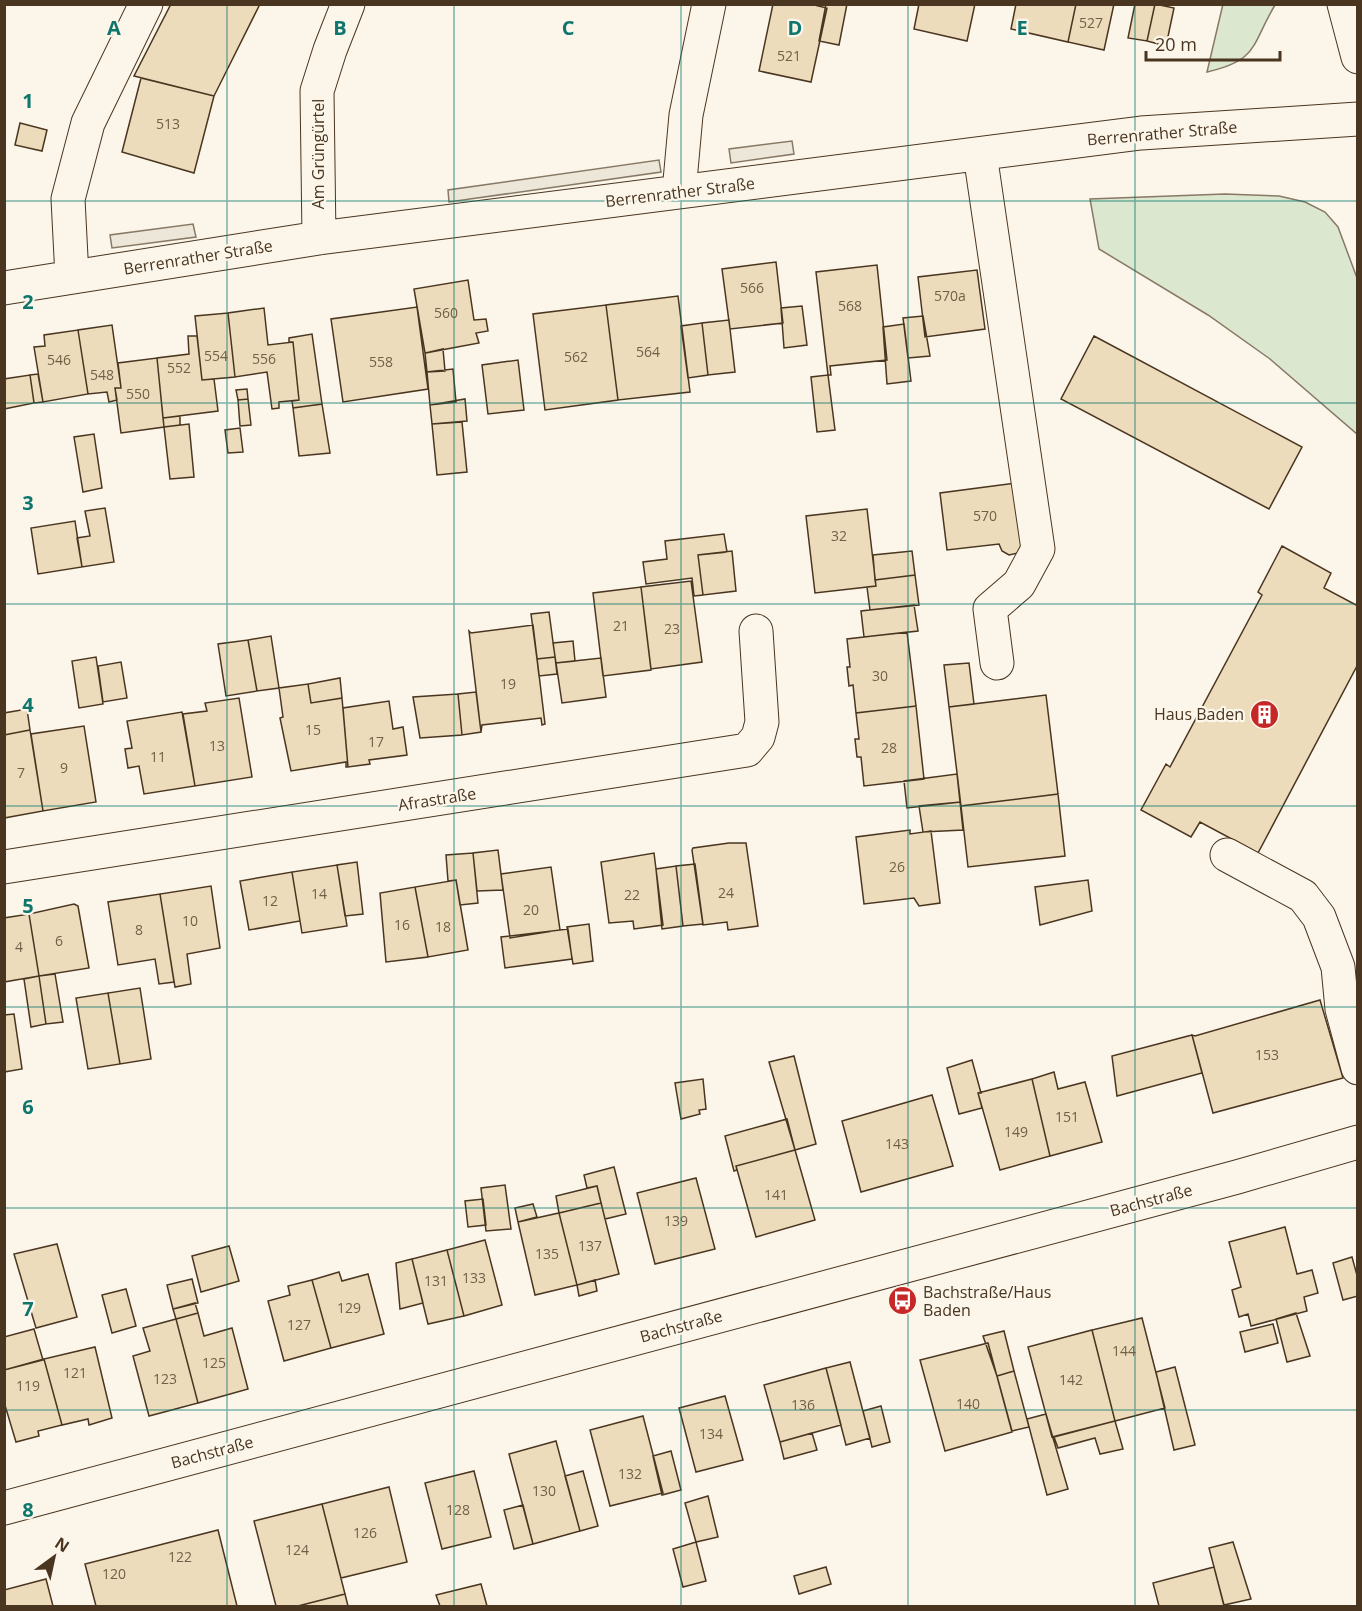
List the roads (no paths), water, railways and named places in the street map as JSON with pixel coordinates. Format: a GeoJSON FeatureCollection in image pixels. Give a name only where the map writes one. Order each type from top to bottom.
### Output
{"type":"FeatureCollection","features":[{"type":"Feature","properties":{"kind":"street"},"geometry":{"type":"LineString","coordinates":[[72,277],[68,199],[88,123],[146,4]]}},
{"type":"Feature","properties":{"kind":"street","name":"Am Grüngürtel"},"geometry":{"type":"LineString","coordinates":[[319,238],[317,91],[348,4]]}},
{"type":"Feature","properties":{"kind":"street"},"geometry":{"type":"LineString","coordinates":[[679,192],[686,116],[709,4]]}},
{"type":"Feature","properties":{"kind":"street"},"geometry":{"type":"LineString","coordinates":[[1344,4],[1358,57]]}},
{"type":"Feature","properties":{"kind":"street","name":"Berrenrather Straße"},"geometry":{"type":"LineString","coordinates":[[4,288],[319,238],[1141,132],[1358,119]]}},
{"type":"Feature","properties":{"kind":"street"},"geometry":{"type":"LineString","coordinates":[[980,154],[1038,549],[1019,584],[990,609],[997,663]]}},
{"type":"Feature","properties":{"kind":"street","name":"Afrastraße"},"geometry":{"type":"LineString","coordinates":[[4,867],[747,750],[758,737],[762,722],[756,631]]}},
{"type":"Feature","properties":{"kind":"street"},"geometry":{"type":"LineString","coordinates":[[1227,855],[1304,896],[1319,917],[1338,967],[1342,1009],[1358,1068]]}},
{"type":"Feature","properties":{"kind":"street","name":"Bachstraße"},"geometry":{"type":"LineString","coordinates":[[4,1508],[1237,1177],[1358,1142]]}},
{"type":"Feature","properties":{"kind":"place","name":"Haus Baden"},"geometry":{"type":"Point","coordinates":[1265,714]}},
{"type":"Feature","properties":{"kind":"place","name":"Bachstraße/Haus Baden"},"geometry":{"type":"Point","coordinates":[902,1301]}}]}
